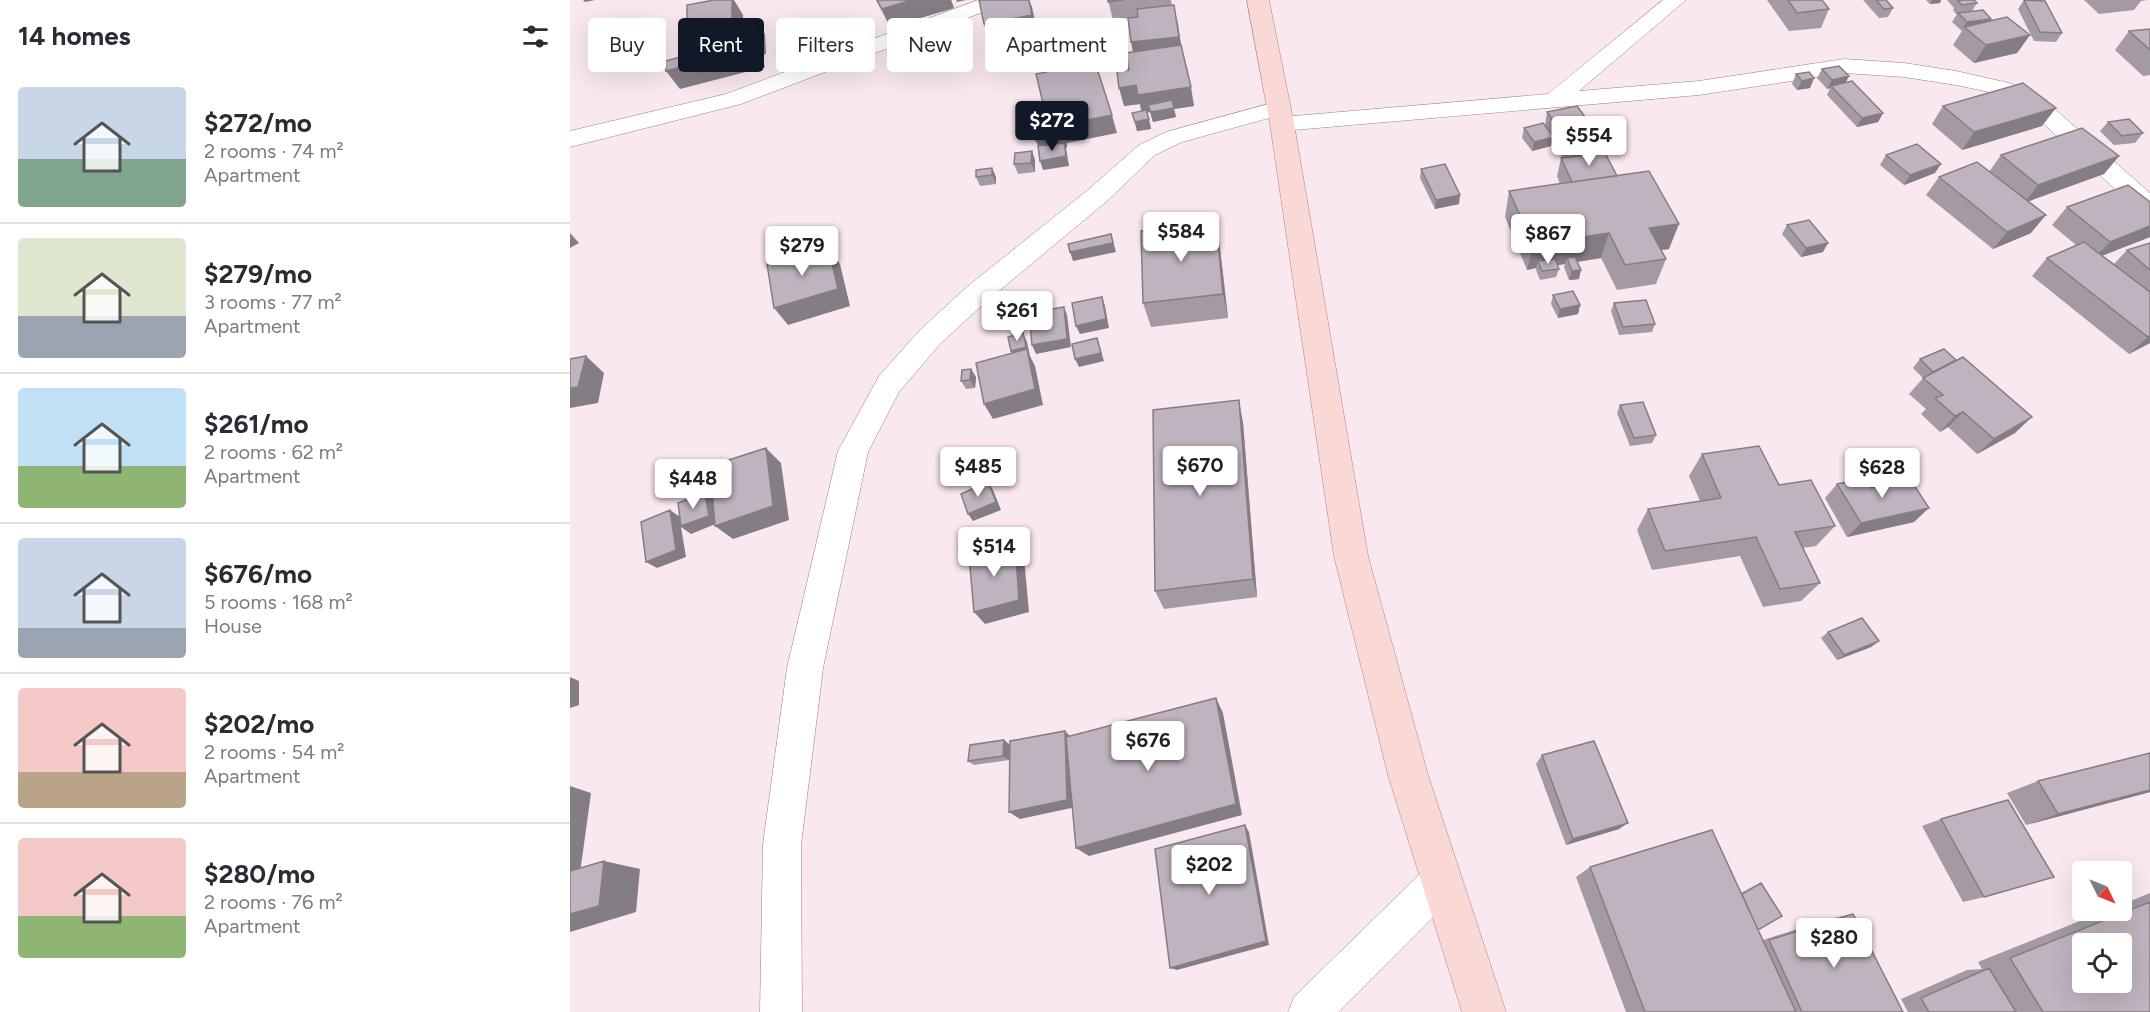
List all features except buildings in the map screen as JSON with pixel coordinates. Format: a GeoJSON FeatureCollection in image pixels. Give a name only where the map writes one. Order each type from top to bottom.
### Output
{"type":"FeatureCollection","features":[{"type":"Feature","properties":{"kind":"main road"},"geometry":{"type":"LineString","coordinates":[[1258,0],[1280,116],[1351,556],[1408,776],[1484,1012]]}},
{"type":"Feature","properties":{"kind":"street"},"geometry":{"type":"LineString","coordinates":[[570,139],[733,99],[997,0]]}},
{"type":"Feature","properties":{"kind":"street"},"geometry":{"type":"LineString","coordinates":[[1556,99],[1676,0]]}},
{"type":"Feature","properties":{"kind":"street"},"geometry":{"type":"LineString","coordinates":[[781,1012],[782,844],[805,668],[852,451],[889,384],[930,337],[978,292],[1098,195],[1147,150],[1174,137],[1280,116],[1699,88],[1844,66],[1924,72],[2001,88],[2022,96],[2041,109],[2150,207]]}},
{"type":"Feature","properties":{"kind":"street"},"geometry":{"type":"LineString","coordinates":[[1309,1012],[1442,881]]}}]}
